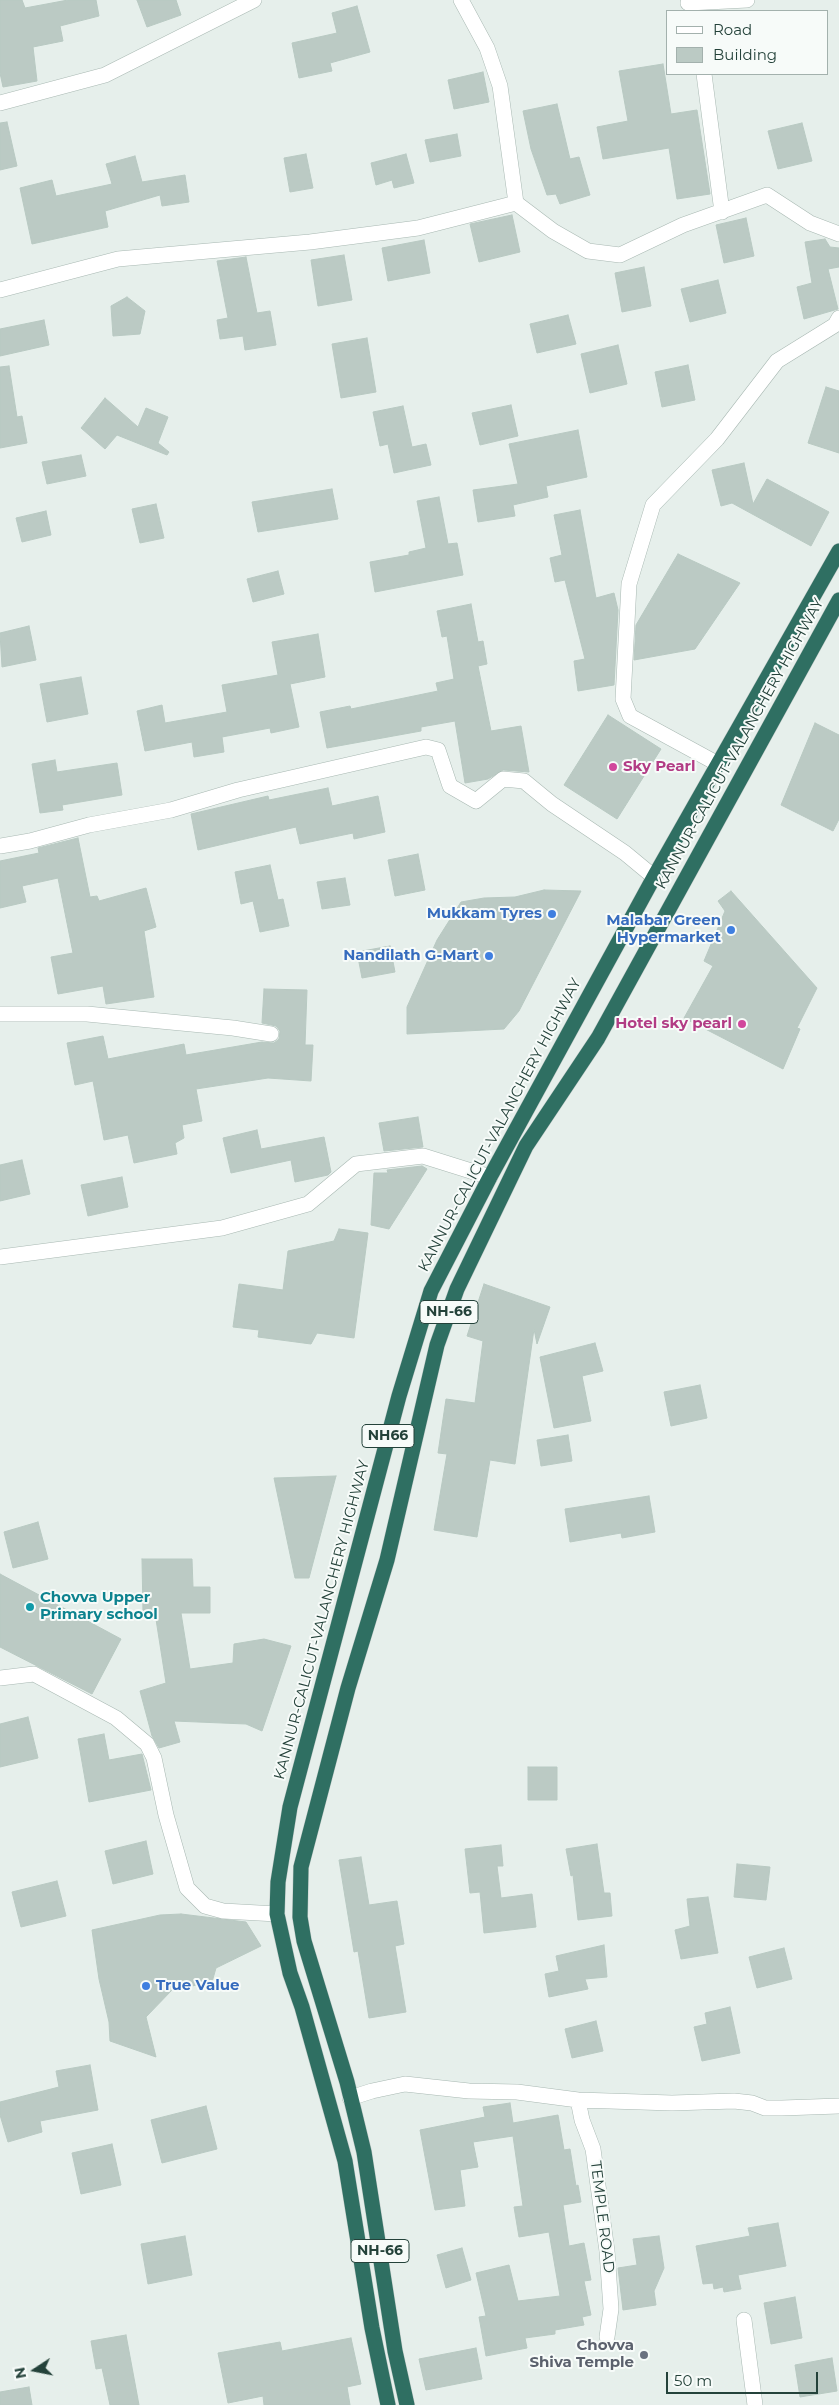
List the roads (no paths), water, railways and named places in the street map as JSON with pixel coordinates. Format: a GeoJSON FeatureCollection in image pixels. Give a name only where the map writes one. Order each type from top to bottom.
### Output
{"type":"FeatureCollection","features":[{"type":"Feature","properties":{"kind":"highway","name":"KANNUR-CALICUT-VALANCHERY HIGHWAY"},"geometry":{"type":"LineString","coordinates":[[388,2405],[372,2328],[345,2161],[302,2007],[290,1973],[278,1914],[278,1882],[290,1807],[399,1396],[431,1291],[490,1177],[654,877],[839,551]]}},
{"type":"Feature","properties":{"kind":"highway","name":"KANNUR-CALICUT-VALANCHERY HIGHWAY"},"geometry":{"type":"LineString","coordinates":[[407,2405],[396,2351],[364,2152],[304,1941],[300,1917],[301,1867],[348,1688],[387,1560],[437,1345],[456,1289],[526,1146],[598,1038],[839,600]]}},
{"type":"Feature","properties":{"kind":"highway"},"geometry":{"type":"LineString","coordinates":[[330,2105],[350,2098]]}},
{"type":"Feature","properties":{"kind":"street"},"geometry":{"type":"LineString","coordinates":[[0,103],[104,75],[254,0]]}},
{"type":"Feature","properties":{"kind":"street"},"geometry":{"type":"LineString","coordinates":[[460,0],[487,48],[500,86],[516,203],[553,231],[588,251],[620,256],[682,225],[768,195],[810,223],[839,234]]}},
{"type":"Feature","properties":{"kind":"street"},"geometry":{"type":"LineString","coordinates":[[689,5],[746,0]]}},
{"type":"Feature","properties":{"kind":"street"},"geometry":{"type":"LineString","coordinates":[[704,75],[722,212]]}},
{"type":"Feature","properties":{"kind":"street"},"geometry":{"type":"LineString","coordinates":[[0,290],[118,259],[310,242],[418,228],[516,203]]}},
{"type":"Feature","properties":{"kind":"street"},"geometry":{"type":"LineString","coordinates":[[718,764],[630,716],[624,699],[629,584],[653,505],[717,438],[777,361],[835,325],[839,318]]}},
{"type":"Feature","properties":{"kind":"street"},"geometry":{"type":"LineString","coordinates":[[0,846],[89,825],[171,810],[238,790],[426,747],[438,750],[450,786],[476,802],[503,779],[524,781],[552,804],[625,853],[654,877]]}},
{"type":"Feature","properties":{"kind":"street"},"geometry":{"type":"LineString","coordinates":[[0,1014],[87,1014],[233,1028],[271,1034]]}},
{"type":"Feature","properties":{"kind":"street"},"geometry":{"type":"LineString","coordinates":[[0,1256],[222,1228],[308,1204],[356,1164],[423,1156],[490,1177]]}},
{"type":"Feature","properties":{"kind":"street"},"geometry":{"type":"LineString","coordinates":[[0,1678],[16,1674],[34,1674],[116,1718],[147,1744],[154,1758],[166,1815],[187,1888],[205,1906],[223,1911],[278,1914]]}},
{"type":"Feature","properties":{"kind":"street"},"geometry":{"type":"LineString","coordinates":[[350,2098],[372,2090],[405,2084],[469,2091],[517,2092],[578,2100],[672,2103],[734,2101],[752,2103],[765,2108],[839,2106]]}},
{"type":"Feature","properties":{"kind":"street","name":"TEMPLE ROAD"},"geometry":{"type":"LineString","coordinates":[[578,2100],[582,2120],[593,2149],[606,2242],[610,2309],[607,2337]]}},
{"type":"Feature","properties":{"kind":"street"},"geometry":{"type":"LineString","coordinates":[[744,2320],[755,2405]]}},
{"type":"Feature","properties":{"kind":"place","name":"Sky Pearl"},"geometry":{"type":"Point","coordinates":[613,767]}},
{"type":"Feature","properties":{"kind":"place","name":"Mukkam Tyres"},"geometry":{"type":"Point","coordinates":[552,914]}},
{"type":"Feature","properties":{"kind":"place","name":"Malabar Green Hypermarket"},"geometry":{"type":"Point","coordinates":[731,930]}},
{"type":"Feature","properties":{"kind":"place","name":"Nandilath G-Mart"},"geometry":{"type":"Point","coordinates":[489,956]}},
{"type":"Feature","properties":{"kind":"place","name":"Hotel sky pearl"},"geometry":{"type":"Point","coordinates":[742,1024]}},
{"type":"Feature","properties":{"kind":"place","name":"Chovva Upper Primary school"},"geometry":{"type":"Point","coordinates":[30,1607]}},
{"type":"Feature","properties":{"kind":"place","name":"True Value"},"geometry":{"type":"Point","coordinates":[146,1986]}},
{"type":"Feature","properties":{"kind":"place","name":"Chovva Shiva Temple"},"geometry":{"type":"Point","coordinates":[644,2355]}}]}
